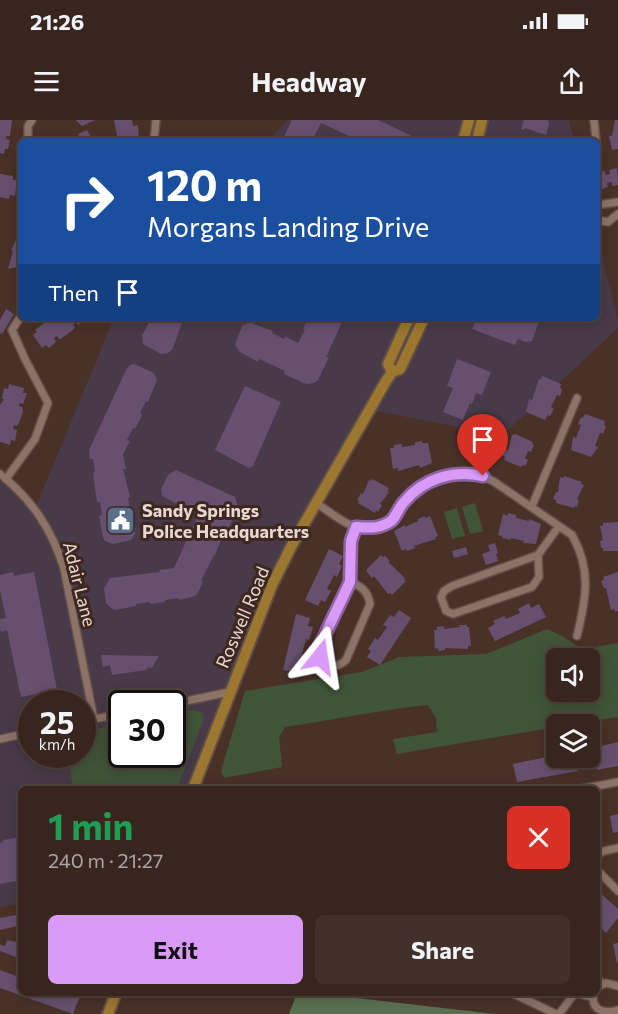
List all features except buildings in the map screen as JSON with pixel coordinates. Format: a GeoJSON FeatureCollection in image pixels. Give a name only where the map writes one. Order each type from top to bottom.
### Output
{"type":"FeatureCollection","features":[{"type":"Feature","properties":{"kind":"main road"},"geometry":{"type":"LineString","coordinates":[[464,138],[469,120]]}},
{"type":"Feature","properties":{"kind":"main road"},"geometry":{"type":"LineString","coordinates":[[478,138],[482,120]]}},
{"type":"Feature","properties":{"kind":"main road","name":"Roswell Road"},"geometry":{"type":"LineString","coordinates":[[392,372],[388,364],[408,321]]}},
{"type":"Feature","properties":{"kind":"main road","name":"Roswell Road"},"geometry":{"type":"LineString","coordinates":[[194,786],[272,585],[316,503],[392,372],[400,369],[423,321]]}},
{"type":"Feature","properties":{"kind":"main road"},"geometry":{"type":"LineString","coordinates":[[108,1014],[115,996]]}},
{"type":"Feature","properties":{"kind":"street"},"geometry":{"type":"LineString","coordinates":[[28,138],[28,126],[32,120]]}},
{"type":"Feature","properties":{"kind":"street"},"geometry":{"type":"LineString","coordinates":[[154,138],[156,120]]}},
{"type":"Feature","properties":{"kind":"street"},"geometry":{"type":"LineString","coordinates":[[594,120],[596,138]]}},
{"type":"Feature","properties":{"kind":"street"},"geometry":{"type":"LineString","coordinates":[[600,205],[618,202]]}},
{"type":"Feature","properties":{"kind":"street"},"geometry":{"type":"LineString","coordinates":[[600,221],[608,222],[618,214]]}},
{"type":"Feature","properties":{"kind":"street"},"geometry":{"type":"LineString","coordinates":[[3,477],[34,439],[48,403],[12,330],[18,321]]}},
{"type":"Feature","properties":{"kind":"street"},"geometry":{"type":"LineString","coordinates":[[532,506],[577,398]]}},
{"type":"Feature","properties":{"kind":"street"},"geometry":{"type":"LineString","coordinates":[[316,503],[356,527],[375,528],[393,520],[399,507],[413,490],[439,477],[467,473],[483,476],[493,481],[572,535],[580,549],[586,596],[577,636]]}},
{"type":"Feature","properties":{"kind":"street","name":"Adair Lane"},"geometry":{"type":"LineString","coordinates":[[3,477],[37,509],[59,550],[88,690]]}},
{"type":"Feature","properties":{"kind":"street"},"geometry":{"type":"LineString","coordinates":[[538,555],[539,577],[532,587],[453,614],[446,612],[441,597],[444,591],[452,586],[538,555],[559,526]]}},
{"type":"Feature","properties":{"kind":"street"},"geometry":{"type":"LineString","coordinates":[[350,582],[362,586],[369,597],[370,604],[346,660],[337,666],[328,666],[323,662],[318,651],[350,582],[351,541],[356,527]]}},
{"type":"Feature","properties":{"kind":"street"},"geometry":{"type":"LineString","coordinates":[[186,701],[229,692]]}},
{"type":"Feature","properties":{"kind":"street"},"geometry":{"type":"LineString","coordinates":[[0,739],[18,735]]}},
{"type":"Feature","properties":{"kind":"street"},"geometry":{"type":"LineString","coordinates":[[597,786],[618,782]]}},
{"type":"Feature","properties":{"kind":"street"},"geometry":{"type":"LineString","coordinates":[[600,853],[618,848]]}},
{"type":"Feature","properties":{"kind":"street"},"geometry":{"type":"LineString","coordinates":[[600,873],[618,891]]}},
{"type":"Feature","properties":{"kind":"street"},"geometry":{"type":"LineString","coordinates":[[600,986],[611,982],[618,986]]}},
{"type":"Feature","properties":{"kind":"street"},"geometry":{"type":"LineString","coordinates":[[518,996],[557,1014],[572,996]]}},
{"type":"Feature","properties":{"kind":"street"},"geometry":{"type":"LineString","coordinates":[[593,996],[594,1005],[600,1012],[608,1014],[618,1010]]}},
{"type":"Feature","properties":{"kind":"shaded area"},"geometry":{"type":"Polygon","coordinates":[[[288,120],[569,120],[573,138],[271,138],[288,120]]]}},
{"type":"Feature","properties":{"kind":"shaded area"},"geometry":{"type":"Polygon","coordinates":[[[600,247],[618,328],[503,435],[364,409],[234,668],[209,758],[197,786],[18,786],[18,904],[0,907],[0,477],[37,504],[113,321],[600,321],[600,247]]]}},
{"type":"Feature","properties":{"kind":"green space"},"geometry":{"type":"Polygon","coordinates":[[[475,503],[483,531],[470,534],[462,507],[475,503]]]}},
{"type":"Feature","properties":{"kind":"green space"},"geometry":{"type":"Polygon","coordinates":[[[457,508],[465,536],[452,539],[444,512],[457,508]]]}},
{"type":"Feature","properties":{"kind":"green space"},"geometry":{"type":"Polygon","coordinates":[[[547,629],[580,648],[546,648],[546,702],[600,702],[600,648],[588,648],[618,643],[618,717],[600,720],[600,714],[546,714],[546,729],[397,754],[393,739],[437,732],[436,718],[428,705],[374,712],[285,727],[279,737],[282,767],[224,778],[221,771],[245,691],[362,672],[399,657],[486,654],[547,629]]]}},
{"type":"Feature","properties":{"kind":"green space"},"geometry":{"type":"Polygon","coordinates":[[[186,711],[202,712],[204,718],[186,765],[186,711]]]}},
{"type":"Feature","properties":{"kind":"green space"},"geometry":{"type":"Polygon","coordinates":[[[108,727],[108,768],[185,768],[178,786],[73,786],[70,768],[96,768],[96,729],[108,727]]]}},
{"type":"Feature","properties":{"kind":"green space"},"geometry":{"type":"Polygon","coordinates":[[[296,996],[339,996],[495,1014],[289,1014],[296,996]]]}},
{"type":"Feature","properties":{"kind":"place","name":"Sandy Springs Police Headquarters"},"geometry":{"type":"Point","coordinates":[121,520]}},
{"type":"Feature","properties":{"kind":"route"},"geometry":{"type":"LineString","coordinates":[[320,657],[318,651],[320,645],[350,582],[351,541],[356,527],[375,528],[393,520],[399,507],[413,490],[439,477],[467,473],[483,476]]}}]}
